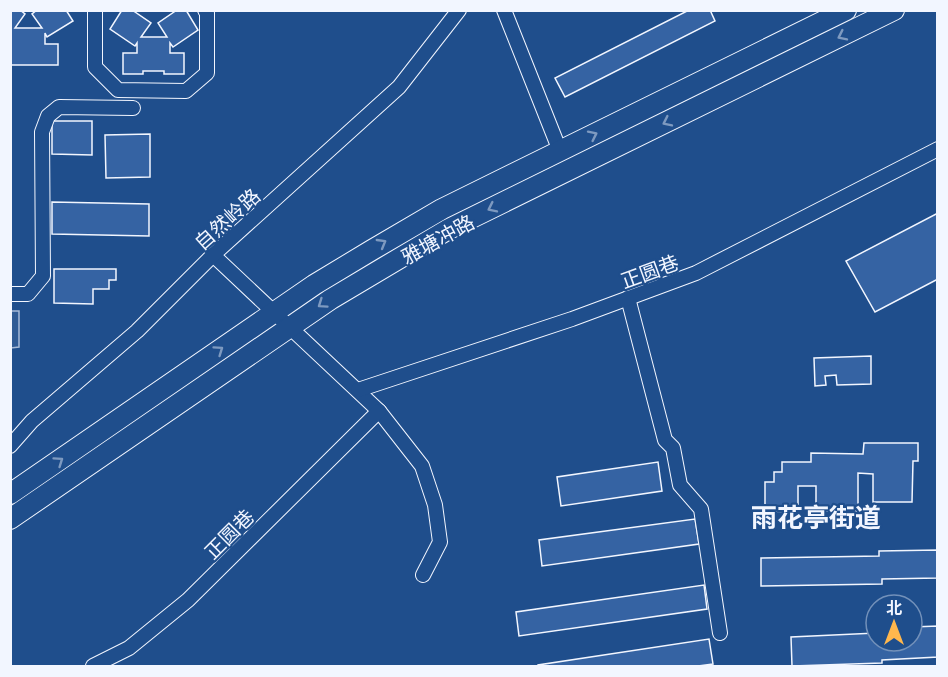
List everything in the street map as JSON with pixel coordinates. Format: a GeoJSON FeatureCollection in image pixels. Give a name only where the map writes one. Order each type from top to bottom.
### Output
{"type":"FeatureCollection","features":[{"type":"Feature","properties":{"kind":"street"},"geometry":{"type":"LineString","coordinates":[[94,10],[95,67],[118,90],[186,91],[207,74],[207,13],[205,10]]}},
{"type":"Feature","properties":{"kind":"street","name":"自然岭路"},"geometry":{"type":"LineString","coordinates":[[10,446],[32,421],[137,331],[213,255],[399,87],[459,10]]}},
{"type":"Feature","properties":{"kind":"street"},"geometry":{"type":"LineString","coordinates":[[504,10],[560,151]]}},
{"type":"Feature","properties":{"kind":"street","name":"雅塘冲路"},"geometry":{"type":"LineString","coordinates":[[10,494],[274,312],[343,267],[442,209],[846,10]]}},
{"type":"Feature","properties":{"kind":"street","name":"雅塘冲路"},"geometry":{"type":"LineString","coordinates":[[10,519],[331,299],[447,230],[894,10]]}},
{"type":"Feature","properties":{"kind":"street"},"geometry":{"type":"LineString","coordinates":[[10,294],[28,294],[43,276],[42,132],[48,116],[59,107],[134,108]]}},
{"type":"Feature","properties":{"kind":"street","name":"正圆巷"},"geometry":{"type":"LineString","coordinates":[[358,390],[572,319],[696,273],[938,149]]}},
{"type":"Feature","properties":{"kind":"street"},"geometry":{"type":"LineString","coordinates":[[213,255],[379,411],[422,466],[435,504],[440,542],[423,575]]}},
{"type":"Feature","properties":{"kind":"street"},"geometry":{"type":"LineString","coordinates":[[628,298],[665,440],[673,448],[680,485],[701,508],[720,633]]}},
{"type":"Feature","properties":{"kind":"street","name":"正圆巷"},"geometry":{"type":"LineString","coordinates":[[93,666],[129,648],[188,600],[379,411]]}},
{"type":"Feature","properties":{"kind":"shaded area"},"geometry":{"type":"Polygon","coordinates":[[[10,311],[19,311],[19,347],[11,348],[10,311]]]}},
{"type":"Feature","properties":{"kind":"building"},"geometry":{"type":"Polygon","coordinates":[[[10,10],[20,10],[25,14],[15,28],[42,28],[32,14],[37,10],[66,10],[73,21],[47,37],[45,33],[45,44],[58,44],[58,65],[10,65],[10,10]]]}},
{"type":"Feature","properties":{"kind":"building"},"geometry":{"type":"Polygon","coordinates":[[[122,10],[132,10],[151,23],[141,37],[167,37],[158,23],[177,10],[186,10],[198,30],[173,47],[170,43],[170,53],[184,53],[184,74],[143,71],[143,74],[123,74],[123,53],[137,53],[137,43],[135,46],[110,29],[122,10]]]}},
{"type":"Feature","properties":{"kind":"building"},"geometry":{"type":"Polygon","coordinates":[[[689,10],[710,10],[715,21],[565,97],[555,78],[689,10]]]}},
{"type":"Feature","properties":{"kind":"building"},"geometry":{"type":"Polygon","coordinates":[[[52,121],[92,121],[92,155],[52,154],[52,121]]]}},
{"type":"Feature","properties":{"kind":"building"},"geometry":{"type":"Polygon","coordinates":[[[150,134],[150,177],[106,178],[105,135],[150,134]]]}},
{"type":"Feature","properties":{"kind":"building"},"geometry":{"type":"Polygon","coordinates":[[[52,202],[149,204],[149,236],[52,234],[52,202]]]}},
{"type":"Feature","properties":{"kind":"building"},"geometry":{"type":"Polygon","coordinates":[[[938,213],[938,279],[875,312],[846,261],[938,213]]]}},
{"type":"Feature","properties":{"kind":"building"},"geometry":{"type":"Polygon","coordinates":[[[54,269],[116,269],[116,280],[109,280],[109,289],[93,289],[93,304],[54,303],[54,269]]]}},
{"type":"Feature","properties":{"kind":"building"},"geometry":{"type":"Polygon","coordinates":[[[871,356],[871,384],[837,385],[836,375],[825,376],[826,385],[815,386],[814,358],[871,356]]]}},
{"type":"Feature","properties":{"kind":"building"},"geometry":{"type":"Polygon","coordinates":[[[864,443],[918,443],[918,461],[913,461],[912,502],[873,502],[873,474],[858,473],[858,511],[816,511],[816,486],[798,486],[798,512],[765,511],[765,482],[774,482],[774,472],[782,472],[782,462],[811,462],[811,453],[863,454],[864,443]]]}},
{"type":"Feature","properties":{"kind":"building"},"geometry":{"type":"Polygon","coordinates":[[[658,462],[662,491],[561,506],[557,477],[658,462]]]}},
{"type":"Feature","properties":{"kind":"building"},"geometry":{"type":"Polygon","coordinates":[[[695,519],[699,544],[542,566],[539,540],[695,519]]]}},
{"type":"Feature","properties":{"kind":"building"},"geometry":{"type":"Polygon","coordinates":[[[938,550],[938,578],[882,579],[882,584],[761,586],[761,558],[879,556],[879,551],[938,550]]]}},
{"type":"Feature","properties":{"kind":"building"},"geometry":{"type":"Polygon","coordinates":[[[704,585],[707,609],[519,636],[516,612],[704,585]]]}},
{"type":"Feature","properties":{"kind":"building"},"geometry":{"type":"Polygon","coordinates":[[[938,626],[938,657],[882,660],[882,663],[792,666],[791,637],[864,634],[864,653],[924,653],[924,627],[938,626]]]}},
{"type":"Feature","properties":{"kind":"building"},"geometry":{"type":"Polygon","coordinates":[[[709,639],[713,664],[698,666],[538,666],[538,665],[709,639]]]}},
{"type":"Feature","properties":{"kind":"district","name":"雨花亭街道"},"geometry":{"type":"Point","coordinates":[816,515]}}]}
